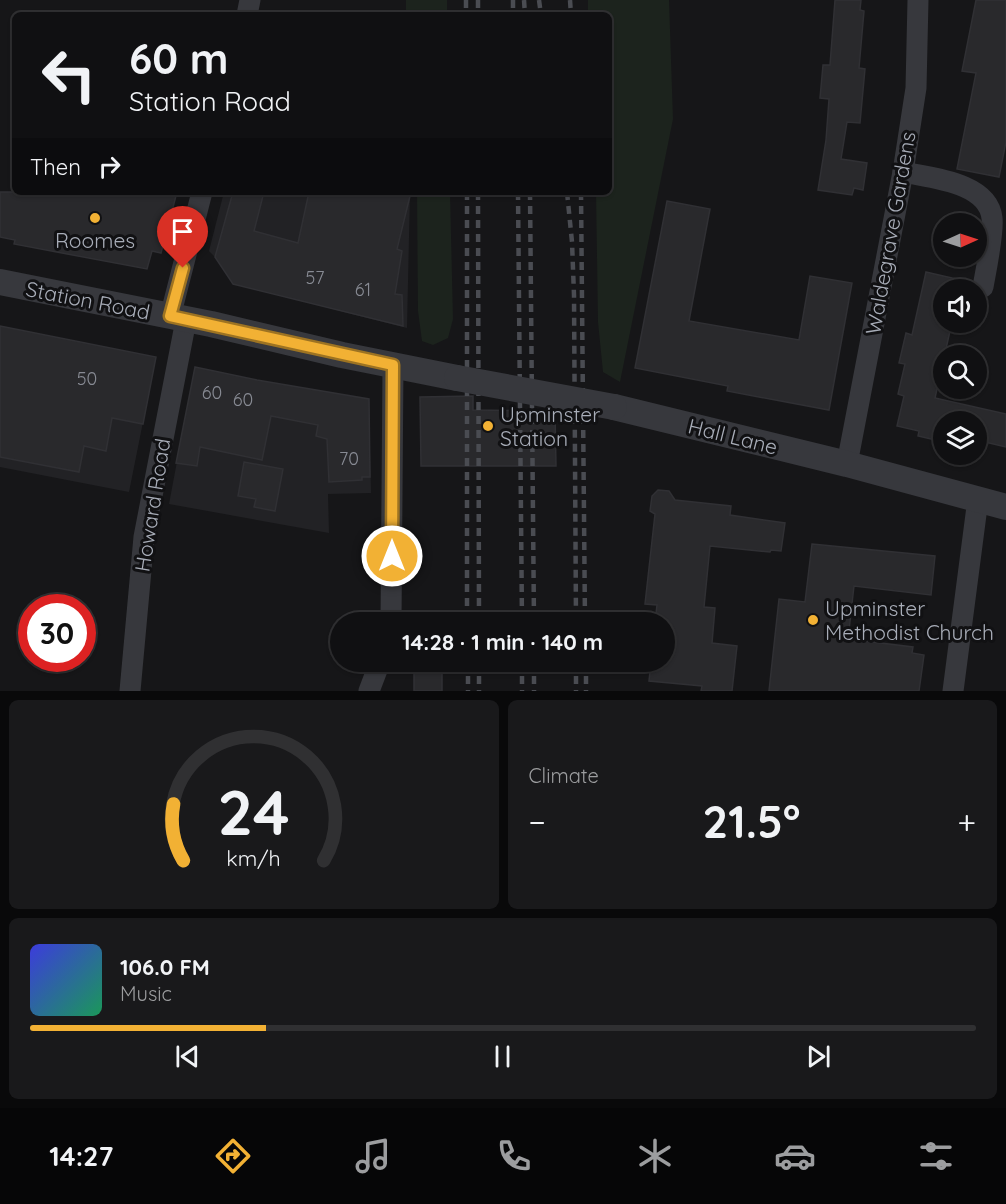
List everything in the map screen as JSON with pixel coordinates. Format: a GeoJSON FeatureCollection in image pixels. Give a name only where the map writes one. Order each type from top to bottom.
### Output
{"type":"FeatureCollection","features":[{"type":"Feature","properties":{"kind":"street","name":"Waldegrave Gardens"},"geometry":{"type":"LineString","coordinates":[[847,464],[903,172],[916,88],[918,0]]}},
{"type":"Feature","properties":{"kind":"street"},"geometry":{"type":"LineString","coordinates":[[903,172],[960,184],[983,197],[993,217],[984,279]]}},
{"type":"Feature","properties":{"kind":"street","name":"Howard Road"},"geometry":{"type":"LineString","coordinates":[[130,691],[144,537],[178,318],[201,195]]}},
{"type":"Feature","properties":{"kind":"street","name":"Station Road"},"geometry":{"type":"LineString","coordinates":[[0,282],[457,378]]}},
{"type":"Feature","properties":{"kind":"street"},"geometry":{"type":"LineString","coordinates":[[391,612],[393,365]]}},
{"type":"Feature","properties":{"kind":"street","name":"Hall Lane"},"geometry":{"type":"LineString","coordinates":[[457,378],[614,407],[847,464],[1006,507]]}},
{"type":"Feature","properties":{"kind":"street"},"geometry":{"type":"LineString","coordinates":[[953,691],[978,499]]}},
{"type":"Feature","properties":{"kind":"street"},"geometry":{"type":"LineString","coordinates":[[369,691],[376,672]]}},
{"type":"Feature","properties":{"kind":"shaded area"},"geometry":{"type":"Polygon","coordinates":[[[406,0],[447,0],[447,12],[406,12],[406,0]]]}},
{"type":"Feature","properties":{"kind":"shaded area"},"geometry":{"type":"Polygon","coordinates":[[[588,0],[669,0],[673,119],[620,382],[603,372],[598,322],[596,195],[612,195],[612,12],[588,12],[588,0]]]}},
{"type":"Feature","properties":{"kind":"shaded area"},"geometry":{"type":"Polygon","coordinates":[[[223,195],[410,195],[407,328],[233,284],[209,251],[223,195]]]}},
{"type":"Feature","properties":{"kind":"shaded area"},"geometry":{"type":"Polygon","coordinates":[[[417,195],[450,195],[453,319],[448,338],[433,345],[422,341],[418,311],[417,195]]]}},
{"type":"Feature","properties":{"kind":"shaded area"},"geometry":{"type":"Polygon","coordinates":[[[0,326],[156,357],[129,492],[0,467],[0,326]]]}},
{"type":"Feature","properties":{"kind":"shaded area"},"geometry":{"type":"Polygon","coordinates":[[[194,371],[369,399],[371,493],[328,494],[329,533],[169,504],[194,371]]]}},
{"type":"Feature","properties":{"kind":"building"},"geometry":{"type":"Polygon","coordinates":[[[835,0],[861,0],[860,10],[864,11],[859,68],[865,69],[860,123],[847,122],[841,159],[867,163],[863,190],[854,188],[852,195],[818,190],[826,140],[829,99],[820,98],[823,65],[830,65],[835,0]]]}},
{"type":"Feature","properties":{"kind":"building"},"geometry":{"type":"Polygon","coordinates":[[[976,0],[1006,0],[1006,142],[999,177],[957,169],[976,73],[962,71],[976,0]]]}},
{"type":"Feature","properties":{"kind":"building","name":"Roomes"},"geometry":{"type":"Polygon","coordinates":[[[0,192],[12,192],[12,195],[176,195],[161,253],[152,251],[147,269],[14,244],[15,240],[0,237],[0,192]]]}},
{"type":"Feature","properties":{"kind":"building"},"geometry":{"type":"Polygon","coordinates":[[[232,195],[263,195],[254,231],[298,243],[308,195],[410,196],[397,249],[402,251],[395,294],[402,295],[403,326],[233,284],[215,257],[232,195]]]}},
{"type":"Feature","properties":{"kind":"building"},"geometry":{"type":"Polygon","coordinates":[[[667,201],[710,209],[689,321],[799,340],[810,276],[852,283],[829,410],[727,391],[728,386],[635,368],[667,201]]]}},
{"type":"Feature","properties":{"kind":"building"},"geometry":{"type":"Polygon","coordinates":[[[926,272],[957,279],[933,279],[933,333],[950,333],[947,345],[933,345],[933,399],[1006,414],[1006,447],[987,443],[987,411],[933,411],[933,439],[918,436],[919,431],[897,426],[904,396],[898,394],[905,364],[899,363],[906,333],[912,335],[926,272]]]}},
{"type":"Feature","properties":{"kind":"building"},"geometry":{"type":"Polygon","coordinates":[[[0,326],[156,357],[143,424],[112,418],[106,451],[84,446],[79,472],[0,457],[0,326]]]}},
{"type":"Feature","properties":{"kind":"building"},"geometry":{"type":"Polygon","coordinates":[[[195,367],[369,399],[370,477],[362,477],[362,480],[329,482],[327,439],[316,436],[318,425],[271,416],[262,460],[200,447],[197,466],[176,463],[195,367]]]}},
{"type":"Feature","properties":{"kind":"building","name":"Upminster Station"},"geometry":{"type":"Polygon","coordinates":[[[473,396],[473,410],[555,411],[556,466],[421,466],[420,397],[473,396]]]}},
{"type":"Feature","properties":{"kind":"building"},"geometry":{"type":"Polygon","coordinates":[[[244,462],[283,469],[275,511],[254,507],[256,499],[238,496],[244,462]]]}},
{"type":"Feature","properties":{"kind":"building"},"geometry":{"type":"Polygon","coordinates":[[[658,490],[669,491],[675,500],[731,506],[730,515],[785,523],[781,551],[710,546],[704,607],[715,608],[712,643],[737,646],[732,691],[701,691],[702,686],[649,681],[650,672],[675,672],[675,612],[656,612],[657,605],[645,604],[655,514],[650,511],[652,496],[658,490]]]}},
{"type":"Feature","properties":{"kind":"building","name":"Upminster Methodist Church"},"geometry":{"type":"Polygon","coordinates":[[[812,544],[935,556],[931,595],[854,586],[848,639],[913,647],[912,653],[924,655],[919,691],[769,691],[779,599],[805,602],[812,544]]]}},
{"type":"Feature","properties":{"kind":"building"},"geometry":{"type":"Polygon","coordinates":[[[414,672],[442,672],[442,691],[414,691],[414,672]]]}},
{"type":"Feature","properties":{"kind":"railway"},"geometry":{"type":"LineString","coordinates":[[466,0],[466,12]]}},
{"type":"Feature","properties":{"kind":"railway"},"geometry":{"type":"LineString","coordinates":[[478,0],[478,12]]}},
{"type":"Feature","properties":{"kind":"railway"},"geometry":{"type":"LineString","coordinates":[[513,0],[513,12]]}},
{"type":"Feature","properties":{"kind":"railway"},"geometry":{"type":"LineString","coordinates":[[524,0],[525,12]]}},
{"type":"Feature","properties":{"kind":"railway"},"geometry":{"type":"LineString","coordinates":[[539,0],[541,12]]}},
{"type":"Feature","properties":{"kind":"railway"},"geometry":{"type":"LineString","coordinates":[[570,0],[571,12]]}},
{"type":"Feature","properties":{"kind":"railway"},"geometry":{"type":"LineString","coordinates":[[467,195],[467,612]]}},
{"type":"Feature","properties":{"kind":"railway"},"geometry":{"type":"LineString","coordinates":[[478,195],[479,612]]}},
{"type":"Feature","properties":{"kind":"railway"},"geometry":{"type":"LineString","coordinates":[[518,195],[522,612]]}},
{"type":"Feature","properties":{"kind":"railway"},"geometry":{"type":"LineString","coordinates":[[530,195],[534,612]]}},
{"type":"Feature","properties":{"kind":"railway"},"geometry":{"type":"LineString","coordinates":[[567,195],[574,295],[576,612]]}},
{"type":"Feature","properties":{"kind":"railway"},"geometry":{"type":"LineString","coordinates":[[581,195],[585,612]]}},
{"type":"Feature","properties":{"kind":"railway"},"geometry":{"type":"LineString","coordinates":[[468,672],[468,691]]}},
{"type":"Feature","properties":{"kind":"railway"},"geometry":{"type":"LineString","coordinates":[[479,672],[479,691]]}},
{"type":"Feature","properties":{"kind":"railway"},"geometry":{"type":"LineString","coordinates":[[522,672],[522,691]]}},
{"type":"Feature","properties":{"kind":"railway"},"geometry":{"type":"LineString","coordinates":[[534,672],[534,691]]}},
{"type":"Feature","properties":{"kind":"railway"},"geometry":{"type":"LineString","coordinates":[[576,672],[576,691]]}},
{"type":"Feature","properties":{"kind":"railway"},"geometry":{"type":"LineString","coordinates":[[586,672],[586,691]]}},
{"type":"Feature","properties":{"kind":"place","name":"Roomes"},"geometry":{"type":"Point","coordinates":[95,218]}},
{"type":"Feature","properties":{"kind":"place","name":"Upminster Station"},"geometry":{"type":"Point","coordinates":[488,426]}},
{"type":"Feature","properties":{"kind":"place","name":"Upminster Methodist Church"},"geometry":{"type":"Point","coordinates":[813,620]}},
{"type":"Feature","properties":{"kind":"route"},"geometry":{"type":"LineString","coordinates":[[183,268],[170,316],[393,365],[392,556]]}}]}
